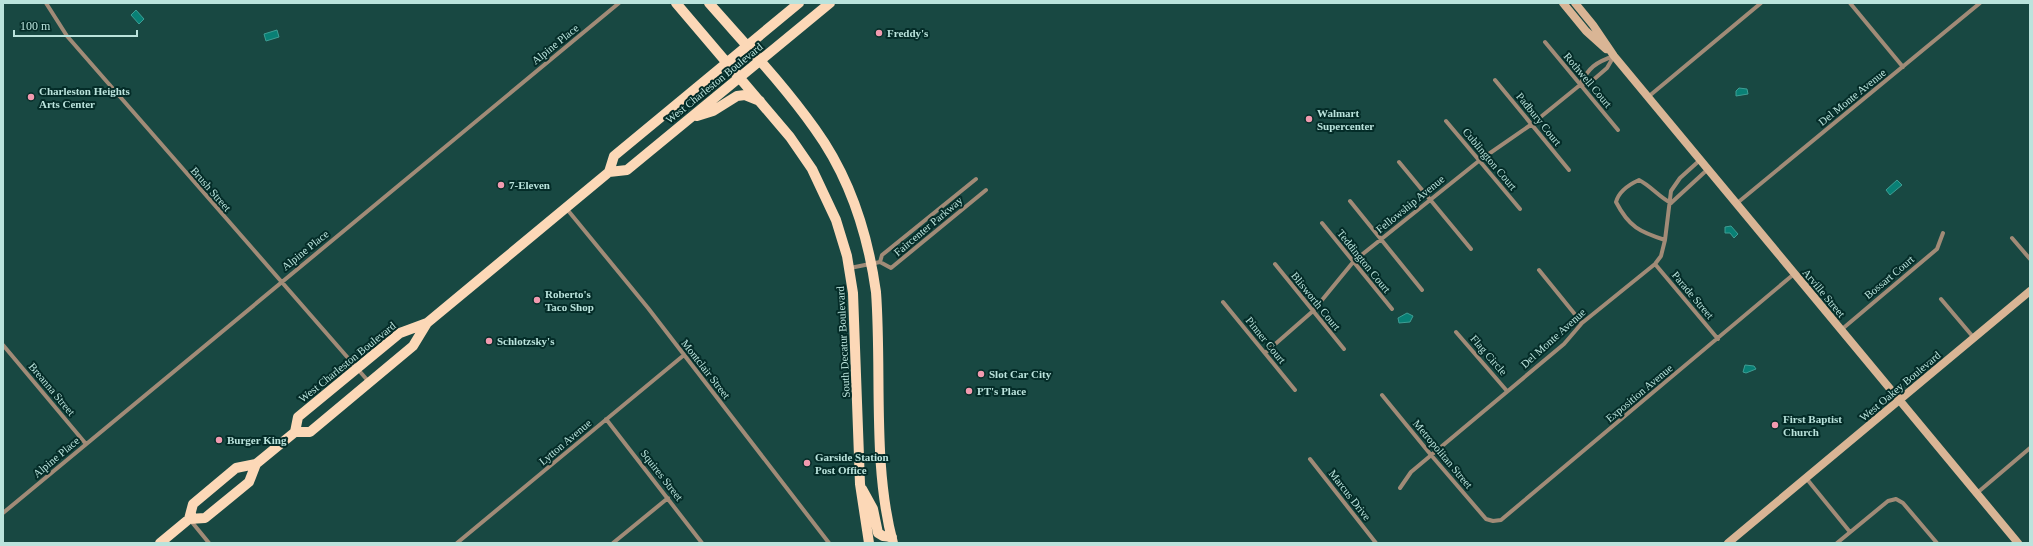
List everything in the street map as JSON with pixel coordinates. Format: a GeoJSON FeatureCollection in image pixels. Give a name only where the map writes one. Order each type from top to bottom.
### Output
{"type":"FeatureCollection","features":[{"type":"Feature","properties":{"kind":"main road","name":"South Decatur Boulevard"},"geometry":{"type":"LineString","coordinates":[[676,3],[762,102],[794,142],[819,181],[841,235],[849,268],[855,319],[860,486],[869,543]]}},
{"type":"Feature","properties":{"kind":"main road"},"geometry":{"type":"LineString","coordinates":[[709,3],[760,61],[816,129],[832,157],[856,209],[876,262],[882,476],[885,505],[892,540]]}},
{"type":"Feature","properties":{"kind":"main road","name":"West Charleston Boulevard"},"geometry":{"type":"LineString","coordinates":[[189,519],[205,518],[248,482],[256,464],[294,432],[298,417],[400,333],[427,322],[566,208],[609,172],[614,156],[799,3]]}},
{"type":"Feature","properties":{"kind":"main road","name":"West Charleston Boulevard"},"geometry":{"type":"LineString","coordinates":[[609,172],[626,170],[830,3]]}},
{"type":"Feature","properties":{"kind":"main road"},"geometry":{"type":"LineString","coordinates":[[691,118],[713,111],[737,96],[750,97],[762,102]]}},
{"type":"Feature","properties":{"kind":"main road","name":"West Charleston Boulevard"},"geometry":{"type":"LineString","coordinates":[[294,432],[310,432],[413,346],[427,322]]}},
{"type":"Feature","properties":{"kind":"main road","name":"West Charleston Boulevard"},"geometry":{"type":"LineString","coordinates":[[160,543],[189,519],[193,504],[236,468],[256,464]]}},
{"type":"Feature","properties":{"kind":"main road"},"geometry":{"type":"LineString","coordinates":[[860,486],[874,509],[878,533],[892,540]]}},
{"type":"Feature","properties":{"kind":"street","name":"Brush Street"},"geometry":{"type":"LineString","coordinates":[[46,3],[67,36],[369,383]]}},
{"type":"Feature","properties":{"kind":"street","name":"Alpine Place"},"geometry":{"type":"LineString","coordinates":[[3,513],[280,282],[619,3]]}},
{"type":"Feature","properties":{"kind":"street","name":"Arville Street"},"geometry":{"type":"LineString","coordinates":[[1563,3],[1586,31],[1614,56]]}},
{"type":"Feature","properties":{"kind":"street","name":"Arville Street"},"geometry":{"type":"LineString","coordinates":[[1576,3],[1614,56],[2018,543]]}},
{"type":"Feature","properties":{"kind":"street"},"geometry":{"type":"LineString","coordinates":[[1574,17],[1576,3]]}},
{"type":"Feature","properties":{"kind":"street"},"geometry":{"type":"LineString","coordinates":[[1648,97],[1761,3]]}},
{"type":"Feature","properties":{"kind":"street"},"geometry":{"type":"LineString","coordinates":[[1850,3],[1903,67]]}},
{"type":"Feature","properties":{"kind":"street","name":"Del Monte Avenue"},"geometry":{"type":"LineString","coordinates":[[1736,204],[1980,3]]}},
{"type":"Feature","properties":{"kind":"street","name":"Rothwell Court"},"geometry":{"type":"LineString","coordinates":[[1544,42],[1618,130]]}},
{"type":"Feature","properties":{"kind":"street","name":"Fellowship Avenue"},"geometry":{"type":"LineString","coordinates":[[1580,85],[1586,73],[1601,60],[1614,56]]}},
{"type":"Feature","properties":{"kind":"street","name":"Fellowship Avenue"},"geometry":{"type":"LineString","coordinates":[[1264,353],[1313,311],[1354,261],[1480,160],[1532,124],[1580,85],[1592,81],[1607,68],[1614,56]]}},
{"type":"Feature","properties":{"kind":"street","name":"Padbury Court"},"geometry":{"type":"LineString","coordinates":[[1495,80],[1569,170]]}},
{"type":"Feature","properties":{"kind":"street","name":"Cublington Court"},"geometry":{"type":"LineString","coordinates":[[1446,121],[1480,160],[1520,210]]}},
{"type":"Feature","properties":{"kind":"street","name":"Del Monte Avenue"},"geometry":{"type":"LineString","coordinates":[[1400,488],[1411,472],[1564,344],[1582,323],[1655,264],[1661,256],[1665,240],[1671,203],[1671,191],[1675,184],[1700,160]]}},
{"type":"Feature","properties":{"kind":"street"},"geometry":{"type":"LineString","coordinates":[[1398,162],[1471,249]]}},
{"type":"Feature","properties":{"kind":"street"},"geometry":{"type":"LineString","coordinates":[[1665,240],[1642,233],[1634,228],[1621,212],[1616,202],[1618,195],[1629,185],[1639,180],[1647,184],[1660,198],[1671,203],[1708,169]]}},
{"type":"Feature","properties":{"kind":"street","name":"Faircenter Parkway"},"geometry":{"type":"LineString","coordinates":[[876,262],[883,254],[976,178]]}},
{"type":"Feature","properties":{"kind":"street","name":"Faircenter Parkway"},"geometry":{"type":"LineString","coordinates":[[849,268],[876,262],[891,268],[986,190]]}},
{"type":"Feature","properties":{"kind":"street"},"geometry":{"type":"LineString","coordinates":[[1350,201],[1422,290]]}},
{"type":"Feature","properties":{"kind":"street","name":"Montclair Street"},"geometry":{"type":"LineString","coordinates":[[566,208],[684,355],[829,543]]}},
{"type":"Feature","properties":{"kind":"street","name":"Teddington Court"},"geometry":{"type":"LineString","coordinates":[[1322,224],[1392,309]]}},
{"type":"Feature","properties":{"kind":"street","name":"Bossart Court"},"geometry":{"type":"LineString","coordinates":[[1841,330],[1936,249],[1943,233]]}},
{"type":"Feature","properties":{"kind":"street"},"geometry":{"type":"LineString","coordinates":[[2012,238],[2030,259]]}},
{"type":"Feature","properties":{"kind":"street","name":"Blisworth Court"},"geometry":{"type":"LineString","coordinates":[[1275,264],[1344,349]]}},
{"type":"Feature","properties":{"kind":"street","name":"Parade Street"},"geometry":{"type":"LineString","coordinates":[[1655,264],[1718,339]]}},
{"type":"Feature","properties":{"kind":"street"},"geometry":{"type":"LineString","coordinates":[[1539,270],[1582,323]]}},
{"type":"Feature","properties":{"kind":"street","name":"Exposition Avenue"},"geometry":{"type":"LineString","coordinates":[[1493,521],[1501,520],[1794,274]]}},
{"type":"Feature","properties":{"kind":"street","name":"West Oakey Boulevard"},"geometry":{"type":"LineString","coordinates":[[1728,543],[2030,291]]}},
{"type":"Feature","properties":{"kind":"street"},"geometry":{"type":"LineString","coordinates":[[1942,299],[1974,338]]}},
{"type":"Feature","properties":{"kind":"street","name":"Pinner Court"},"geometry":{"type":"LineString","coordinates":[[1223,302],[1295,390]]}},
{"type":"Feature","properties":{"kind":"street","name":"Flag Circle"},"geometry":{"type":"LineString","coordinates":[[1456,332],[1507,391]]}},
{"type":"Feature","properties":{"kind":"street","name":"Breanna Street"},"geometry":{"type":"LineString","coordinates":[[3,345],[5,351],[86,444]]}},
{"type":"Feature","properties":{"kind":"street","name":"Lytton Avenue"},"geometry":{"type":"LineString","coordinates":[[457,543],[684,355]]}},
{"type":"Feature","properties":{"kind":"street","name":"Metropolitan Street"},"geometry":{"type":"LineString","coordinates":[[1382,395],[1486,519],[1493,521]]}},
{"type":"Feature","properties":{"kind":"street","name":"Squires Street"},"geometry":{"type":"LineString","coordinates":[[606,419],[702,543]]}},
{"type":"Feature","properties":{"kind":"street"},"geometry":{"type":"LineString","coordinates":[[1976,493],[2030,448]]}},
{"type":"Feature","properties":{"kind":"street","name":"Marcus Drive"},"geometry":{"type":"LineString","coordinates":[[1310,459],[1376,543]]}},
{"type":"Feature","properties":{"kind":"street"},"geometry":{"type":"LineString","coordinates":[[1806,478],[1850,532]]}},
{"type":"Feature","properties":{"kind":"street"},"geometry":{"type":"LineString","coordinates":[[613,543],[668,498]]}},
{"type":"Feature","properties":{"kind":"street"},"geometry":{"type":"LineString","coordinates":[[1837,543],[1888,501],[1896,499],[1903,502],[1937,543]]}},
{"type":"Feature","properties":{"kind":"street"},"geometry":{"type":"LineString","coordinates":[[189,519],[209,543]]}},
{"type":"Feature","properties":{"kind":"shaded area"},"geometry":{"type":"Polygon","coordinates":[[[136,10],[144,19],[139,24],[131,15],[136,10]]]}},
{"type":"Feature","properties":{"kind":"shaded area"},"geometry":{"type":"Polygon","coordinates":[[[277,30],[279,37],[266,41],[264,34],[277,30]]]}},
{"type":"Feature","properties":{"kind":"shaded area"},"geometry":{"type":"Polygon","coordinates":[[[1739,88],[1747,89],[1748,94],[1736,96],[1736,91],[1739,88]]]}},
{"type":"Feature","properties":{"kind":"shaded area"},"geometry":{"type":"Polygon","coordinates":[[[1897,180],[1902,185],[1890,195],[1886,190],[1897,180]]]}},
{"type":"Feature","properties":{"kind":"shaded area"},"geometry":{"type":"Polygon","coordinates":[[[1731,226],[1738,234],[1734,238],[1730,233],[1725,233],[1725,227],[1731,226]]]}},
{"type":"Feature","properties":{"kind":"shaded area"},"geometry":{"type":"Polygon","coordinates":[[[1407,313],[1413,316],[1410,322],[1399,323],[1398,318],[1407,313]]]}},
{"type":"Feature","properties":{"kind":"shaded area"},"geometry":{"type":"Polygon","coordinates":[[[1745,365],[1754,366],[1756,369],[1746,373],[1743,372],[1745,365]]]}},
{"type":"Feature","properties":{"kind":"place","name":"Freddy's"},"geometry":{"type":"Point","coordinates":[879,33]}},
{"type":"Feature","properties":{"kind":"place","name":"Charleston Heights Arts Center"},"geometry":{"type":"Point","coordinates":[31,97]}},
{"type":"Feature","properties":{"kind":"place","name":"Walmart Supercenter"},"geometry":{"type":"Point","coordinates":[1309,119]}},
{"type":"Feature","properties":{"kind":"place","name":"7-Eleven"},"geometry":{"type":"Point","coordinates":[501,185]}},
{"type":"Feature","properties":{"kind":"place","name":"Roberto's Taco Shop"},"geometry":{"type":"Point","coordinates":[537,300]}},
{"type":"Feature","properties":{"kind":"place","name":"Schlotzsky's"},"geometry":{"type":"Point","coordinates":[489,341]}},
{"type":"Feature","properties":{"kind":"place","name":"Slot Car City"},"geometry":{"type":"Point","coordinates":[981,374]}},
{"type":"Feature","properties":{"kind":"place","name":"PT's Place"},"geometry":{"type":"Point","coordinates":[969,391]}},
{"type":"Feature","properties":{"kind":"place","name":"First Baptist Church"},"geometry":{"type":"Point","coordinates":[1775,425]}},
{"type":"Feature","properties":{"kind":"place","name":"Burger King"},"geometry":{"type":"Point","coordinates":[219,440]}},
{"type":"Feature","properties":{"kind":"place","name":"Garside Station Post Office"},"geometry":{"type":"Point","coordinates":[807,463]}}]}
